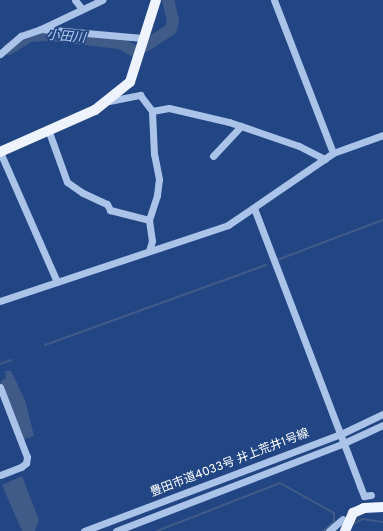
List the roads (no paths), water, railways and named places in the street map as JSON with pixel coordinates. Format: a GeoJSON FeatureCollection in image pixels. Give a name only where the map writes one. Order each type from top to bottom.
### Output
{"type":"FeatureCollection","features":[{"type":"Feature","properties":{"kind":"main road"},"geometry":{"type":"LineString","coordinates":[[0,152],[49,132],[109,101],[130,82],[156,0]]}},
{"type":"Feature","properties":{"kind":"main road"},"geometry":{"type":"LineString","coordinates":[[345,531],[353,513],[364,508],[383,507]]}},
{"type":"Feature","properties":{"kind":"street"},"geometry":{"type":"LineString","coordinates":[[75,0],[82,9]]}},
{"type":"Feature","properties":{"kind":"street"},"geometry":{"type":"LineString","coordinates":[[0,54],[21,36],[41,29],[102,0]]}},
{"type":"Feature","properties":{"kind":"street"},"geometry":{"type":"LineString","coordinates":[[274,0],[333,154]]}},
{"type":"Feature","properties":{"kind":"street"},"geometry":{"type":"LineString","coordinates":[[41,29],[143,38]]}},
{"type":"Feature","properties":{"kind":"street"},"geometry":{"type":"LineString","coordinates":[[109,101],[140,95],[152,112],[154,154],[159,179],[157,195],[149,220],[152,240],[149,251]]}},
{"type":"Feature","properties":{"kind":"street"},"geometry":{"type":"LineString","coordinates":[[152,112],[169,108],[240,126],[299,146],[325,159]]}},
{"type":"Feature","properties":{"kind":"street"},"geometry":{"type":"LineString","coordinates":[[213,156],[240,126]]}},
{"type":"Feature","properties":{"kind":"street"},"geometry":{"type":"LineString","coordinates":[[49,132],[67,182],[83,194],[107,204],[110,210],[149,220]]}},
{"type":"Feature","properties":{"kind":"street"},"geometry":{"type":"LineString","coordinates":[[0,301],[228,225],[333,154],[383,135]]}},
{"type":"Feature","properties":{"kind":"street"},"geometry":{"type":"LineString","coordinates":[[0,152],[57,282]]}},
{"type":"Feature","properties":{"kind":"street"},"geometry":{"type":"LineString","coordinates":[[254,208],[364,496],[372,495]]}},
{"type":"Feature","properties":{"kind":"street"},"geometry":{"type":"LineString","coordinates":[[0,387],[27,458],[26,463],[21,467],[0,475]]}},
{"type":"Feature","properties":{"kind":"street","name":"豊田市道4033号 井上荒井1号線"},"geometry":{"type":"LineString","coordinates":[[84,531],[341,434],[383,414]]}},
{"type":"Feature","properties":{"kind":"street","name":"豊田市道4033号 井上荒井1号線"},"geometry":{"type":"LineString","coordinates":[[116,531],[344,443],[383,425]]}},
{"type":"Feature","properties":{"kind":"street"},"geometry":{"type":"LineString","coordinates":[[329,531],[343,519]]}},
{"type":"Feature","properties":{"kind":"water"},"geometry":{"type":"Polygon","coordinates":[[[5,371],[11,371],[25,400],[34,436],[22,440],[0,382],[6,378],[5,371]]]}},
{"type":"Feature","properties":{"kind":"water"},"geometry":{"type":"Polygon","coordinates":[[[22,476],[39,520],[35,531],[22,531],[2,485],[22,476]]]}},
{"type":"Feature","properties":{"kind":"waterway","name":"小田川"},"geometry":{"type":"LineString","coordinates":[[145,46],[171,29],[173,21],[168,0]]}},
{"type":"Feature","properties":{"kind":"waterway","name":"小田川"},"geometry":{"type":"LineString","coordinates":[[9,49],[29,36],[49,35],[120,43],[136,52]]}},
{"type":"Feature","properties":{"kind":"waterway"},"geometry":{"type":"LineString","coordinates":[[277,260],[383,220]]}},
{"type":"Feature","properties":{"kind":"waterway"},"geometry":{"type":"LineString","coordinates":[[45,345],[266,265]]}},
{"type":"Feature","properties":{"kind":"waterway"},"geometry":{"type":"LineString","coordinates":[[0,364],[11,360]]}},
{"type":"Feature","properties":{"kind":"waterway"},"geometry":{"type":"LineString","coordinates":[[157,531],[280,483],[334,513],[334,521]]}},
{"type":"Feature","properties":{"kind":"waterway"},"geometry":{"type":"LineString","coordinates":[[353,524],[363,519],[383,522]]}},
{"type":"Feature","properties":{"kind":"waterway"},"geometry":{"type":"LineString","coordinates":[[323,531],[335,521]]}}]}
